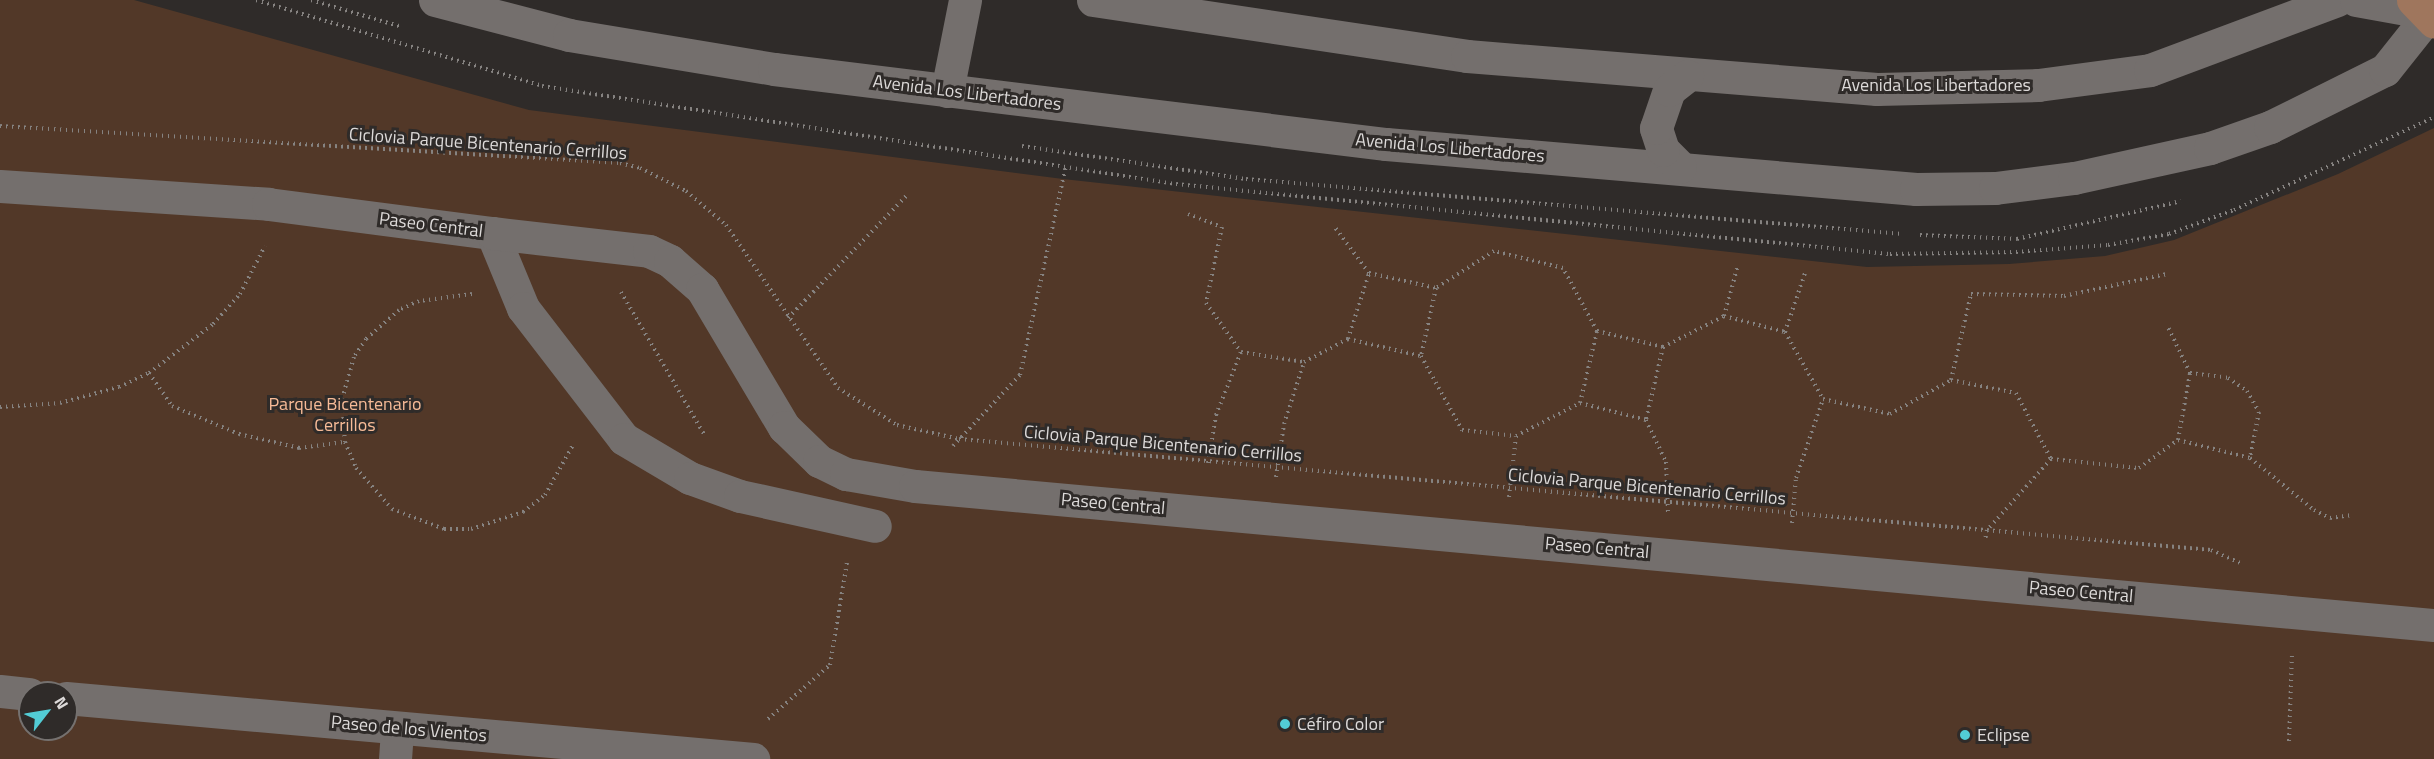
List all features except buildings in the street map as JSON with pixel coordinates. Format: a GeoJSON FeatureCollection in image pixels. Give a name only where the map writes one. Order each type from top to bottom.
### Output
{"type":"FeatureCollection","features":[{"type":"Feature","properties":{"kind":"street","name":"Avenida Los Libertadores"},"geometry":{"type":"LineString","coordinates":[[435,0],[569,34],[774,69],[1386,144],[1680,167],[1916,189],[1995,188],[2146,165],[2270,127],[2385,70],[2427,13],[2356,0]]}},
{"type":"Feature","properties":{"kind":"street"},"geometry":{"type":"LineString","coordinates":[[947,91],[965,0]]}},
{"type":"Feature","properties":{"kind":"street","name":"Avenida Los Libertadores"},"geometry":{"type":"LineString","coordinates":[[1093,0],[1467,56],[1687,76],[1877,89],[2038,85],[2150,70],[2337,0]]}},
{"type":"Feature","properties":{"kind":"street"},"geometry":{"type":"LineString","coordinates":[[1680,167],[1663,150],[1656,128],[1669,90],[1687,76]]}},
{"type":"Feature","properties":{"kind":"street","name":"Paseo Central"},"geometry":{"type":"LineString","coordinates":[[0,186],[268,204],[595,247],[649,251],[690,276],[784,427],[819,461],[846,474],[915,486],[2279,609]]}},
{"type":"Feature","properties":{"kind":"street","name":"Paseo Central"},"geometry":{"type":"LineString","coordinates":[[492,233],[523,308],[581,388],[624,439],[645,454],[740,496],[875,526]]}},
{"type":"Feature","properties":{"kind":"street"},"geometry":{"type":"LineString","coordinates":[[2279,609],[2434,625]]}},
{"type":"Feature","properties":{"kind":"street"},"geometry":{"type":"LineString","coordinates":[[0,691],[18,693]]}},
{"type":"Feature","properties":{"kind":"street","name":"Paseo de los Vientos"},"geometry":{"type":"LineString","coordinates":[[78,700],[396,744],[753,759]]}},
{"type":"Feature","properties":{"kind":"path","name":"Ciclovia Parque Bicentenario Cerrillos"},"geometry":{"type":"LineString","coordinates":[[0,126],[620,163],[662,177],[707,206],[726,225],[838,388],[897,425],[959,439],[2211,550],[2250,570],[2279,609],[2293,652],[2289,741]]}},
{"type":"Feature","properties":{"kind":"path"},"geometry":{"type":"LineString","coordinates":[[788,318],[908,194]]}},
{"type":"Feature","properties":{"kind":"path"},"geometry":{"type":"LineString","coordinates":[[0,406],[60,403],[119,387],[149,373],[196,339],[240,294],[265,245],[268,204]]}},
{"type":"Feature","properties":{"kind":"path"},"geometry":{"type":"LineString","coordinates":[[1188,214],[1222,227],[1206,303],[1241,352],[1304,362],[1348,339],[1421,356]]}},
{"type":"Feature","properties":{"kind":"path"},"geometry":{"type":"LineString","coordinates":[[1334,226],[1369,273],[1436,288]]}},
{"type":"Feature","properties":{"kind":"path"},"geometry":{"type":"LineString","coordinates":[[595,247],[740,496]]}},
{"type":"Feature","properties":{"kind":"path"},"geometry":{"type":"LineString","coordinates":[[1580,403],[1597,331],[1563,268],[1494,251],[1436,288],[1421,356],[1462,430],[1516,436],[1580,403],[1646,420]]}},
{"type":"Feature","properties":{"kind":"path"},"geometry":{"type":"LineString","coordinates":[[1724,316],[1738,264]]}},
{"type":"Feature","properties":{"kind":"path"},"geometry":{"type":"LineString","coordinates":[[1348,339],[1369,273]]}},
{"type":"Feature","properties":{"kind":"path"},"geometry":{"type":"LineString","coordinates":[[1785,332],[1805,273]]}},
{"type":"Feature","properties":{"kind":"path"},"geometry":{"type":"LineString","coordinates":[[1951,380],[1971,294],[2064,296],[2167,274]]}},
{"type":"Feature","properties":{"kind":"path"},"geometry":{"type":"LineString","coordinates":[[523,308],[483,296],[440,295],[419,301],[382,323],[354,357],[342,399],[345,442],[372,491],[392,509],[444,529],[498,524],[545,495],[561,473],[573,448],[581,388]]}},
{"type":"Feature","properties":{"kind":"path"},"geometry":{"type":"LineString","coordinates":[[1597,331],[1663,347],[1724,316],[1785,332],[1823,399],[1890,414],[1951,380],[2016,393],[2051,459]]}},
{"type":"Feature","properties":{"kind":"path"},"geometry":{"type":"LineString","coordinates":[[2051,459],[2139,468],[2178,440],[2190,373],[2167,325]]}},
{"type":"Feature","properties":{"kind":"path"},"geometry":{"type":"LineString","coordinates":[[1662,554],[1670,502],[1666,462],[1646,420],[1663,347]]}},
{"type":"Feature","properties":{"kind":"path"},"geometry":{"type":"LineString","coordinates":[[1202,512],[1216,415],[1241,352]]}},
{"type":"Feature","properties":{"kind":"path"},"geometry":{"type":"LineString","coordinates":[[1270,518],[1284,424],[1304,362]]}},
{"type":"Feature","properties":{"kind":"path"},"geometry":{"type":"LineString","coordinates":[[149,373],[172,406],[239,434],[298,448],[345,442]]}},
{"type":"Feature","properties":{"kind":"path"},"geometry":{"type":"LineString","coordinates":[[2190,373],[2228,378],[2254,400],[2259,412],[2250,458]]}},
{"type":"Feature","properties":{"kind":"path"},"geometry":{"type":"LineString","coordinates":[[1788,565],[1796,478],[1823,399]]}},
{"type":"Feature","properties":{"kind":"path"},"geometry":{"type":"LineString","coordinates":[[1503,539],[1516,436]]}},
{"type":"Feature","properties":{"kind":"path"},"geometry":{"type":"LineString","coordinates":[[2178,440],[2250,458],[2314,510],[2330,518],[2352,515]]}},
{"type":"Feature","properties":{"kind":"path"},"geometry":{"type":"LineString","coordinates":[[1978,583],[1987,530],[2051,459]]}},
{"type":"Feature","properties":{"kind":"green space","name":"Parque Bicentenario Cerrillos"},"geometry":{"type":"Polygon","coordinates":[[[0,0],[134,0],[529,110],[1063,179],[1867,267],[2009,264],[2105,256],[2174,240],[2338,174],[2434,128],[2434,759],[0,759],[0,0]]]}},
{"type":"Feature","properties":{"kind":"place","name":"Céfiro Color"},"geometry":{"type":"Point","coordinates":[1285,724]}},
{"type":"Feature","properties":{"kind":"place","name":"Eclipse"},"geometry":{"type":"Point","coordinates":[1965,735]}}]}
